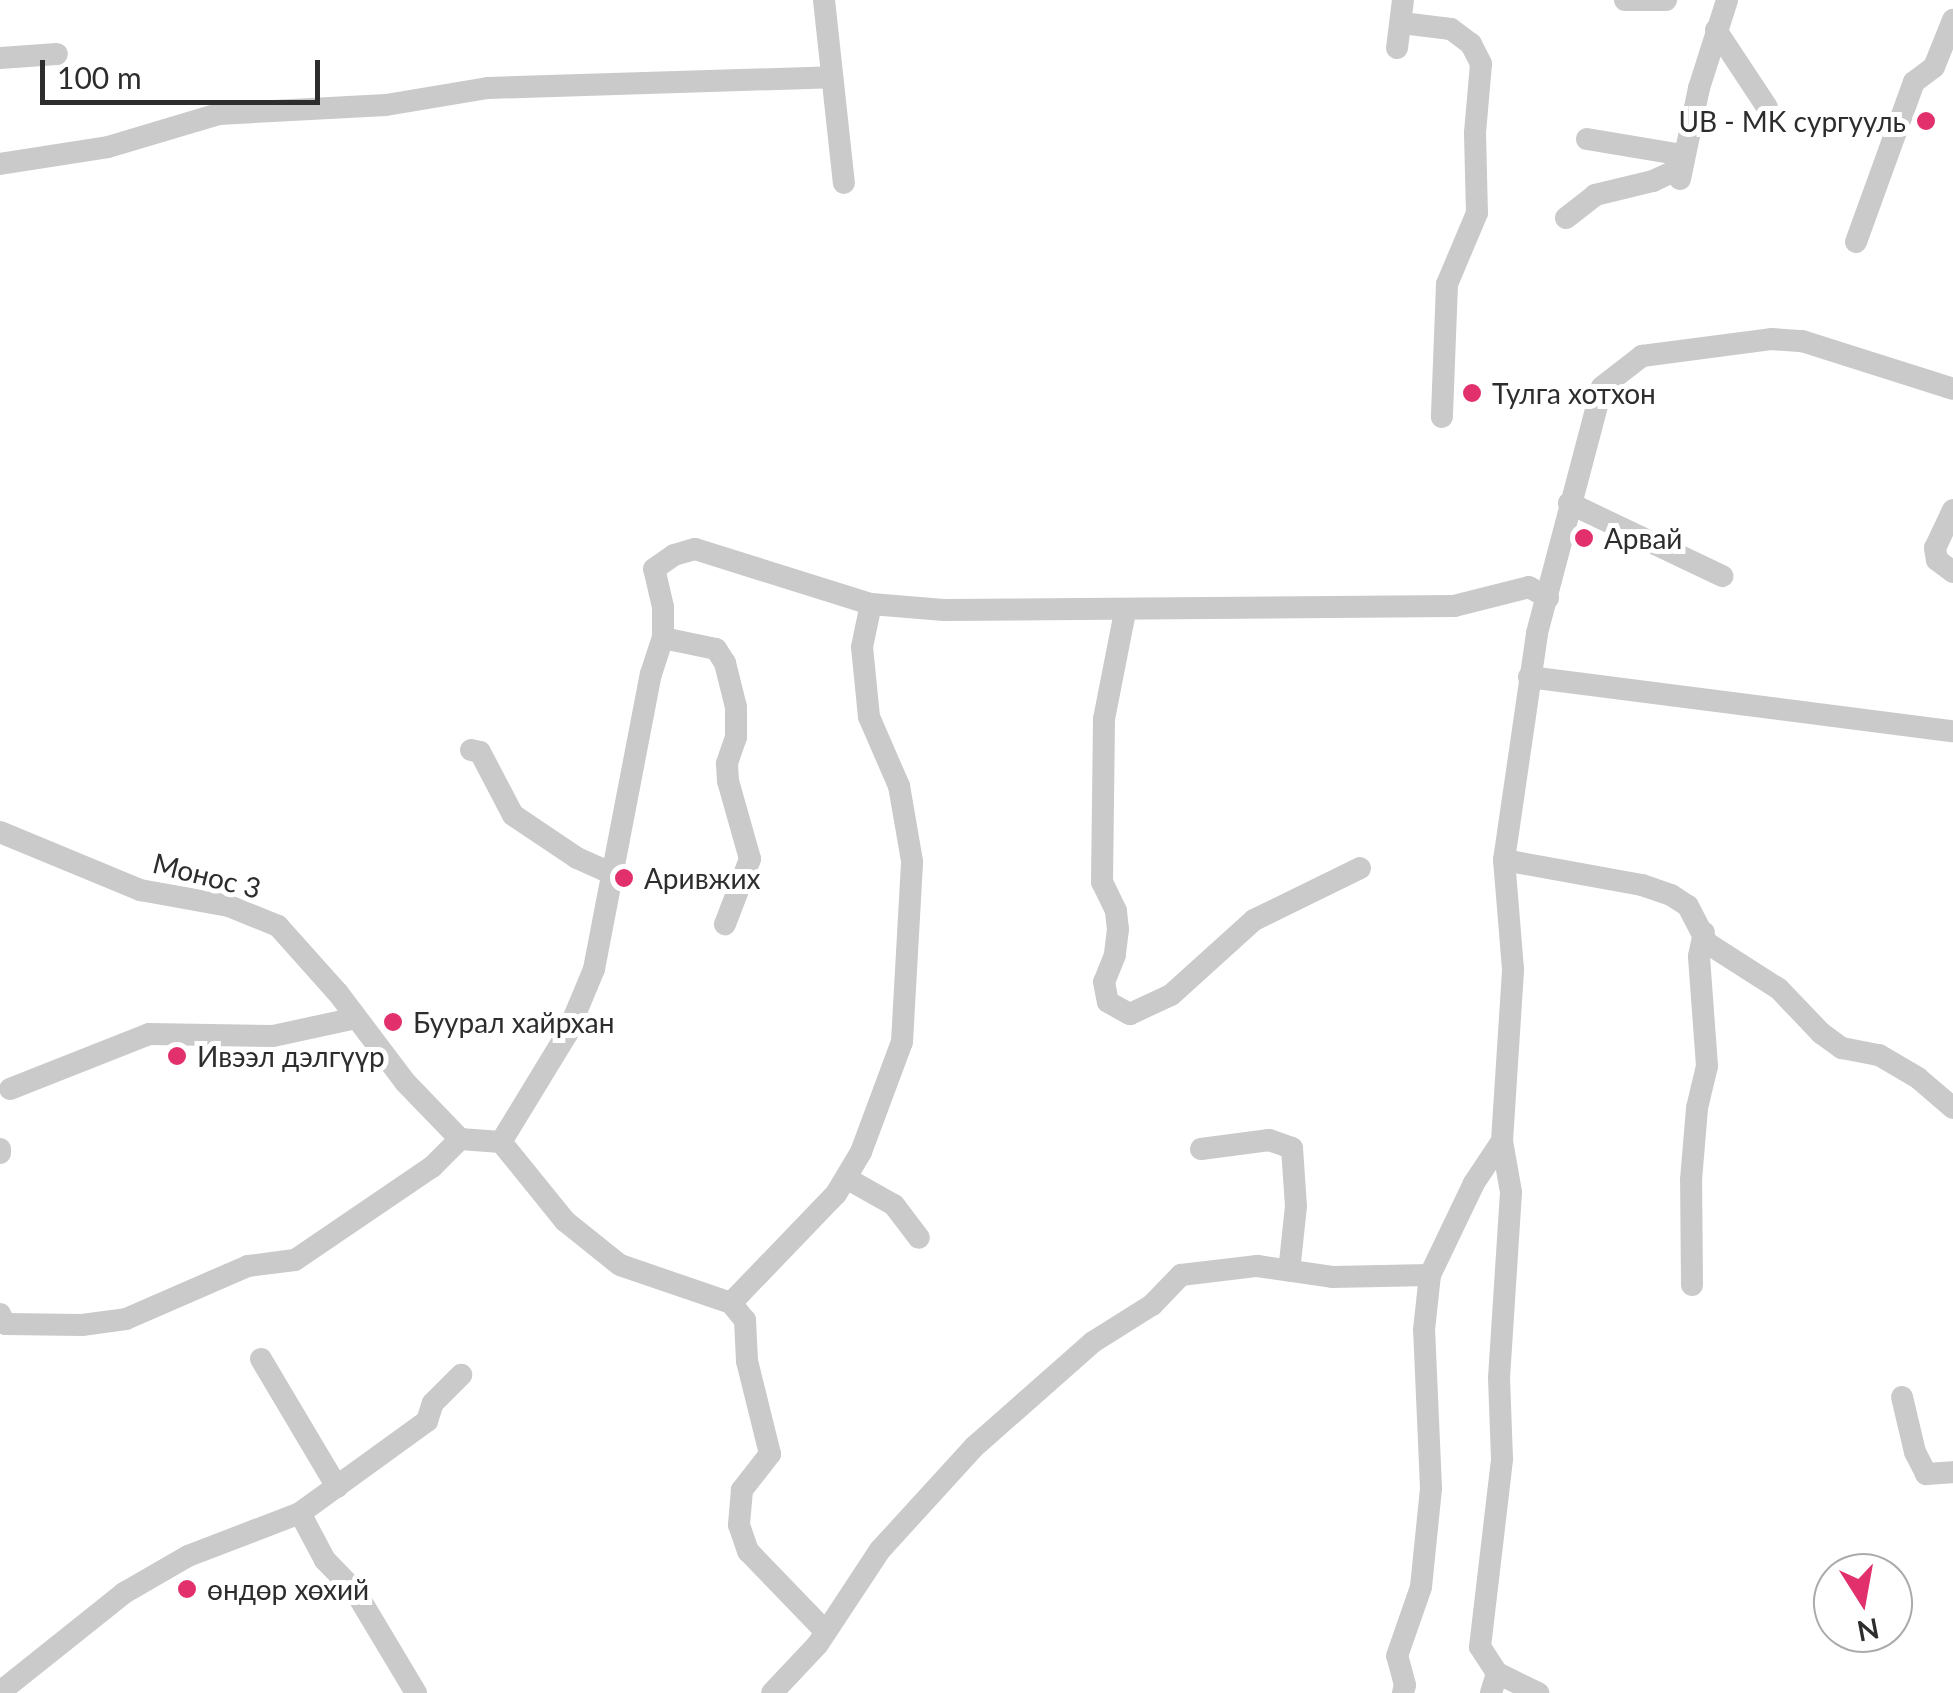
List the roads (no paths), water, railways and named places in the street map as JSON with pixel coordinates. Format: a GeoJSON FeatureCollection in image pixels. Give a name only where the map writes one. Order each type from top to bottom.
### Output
{"type":"FeatureCollection","features":[{"type":"Feature","properties":{"kind":"street"},"geometry":{"type":"LineString","coordinates":[[824,0],[844,184]]}},
{"type":"Feature","properties":{"kind":"street"},"geometry":{"type":"LineString","coordinates":[[1625,0],[1666,0]]}},
{"type":"Feature","properties":{"kind":"street"},"geometry":{"type":"LineString","coordinates":[[1682,167],[1727,0]]}},
{"type":"Feature","properties":{"kind":"street"},"geometry":{"type":"LineString","coordinates":[[1398,48],[1402,11],[1451,29],[1471,44],[1481,64],[1475,133],[1477,213],[1447,284],[1442,417]]}},
{"type":"Feature","properties":{"kind":"street"},"geometry":{"type":"LineString","coordinates":[[1856,242],[1914,82],[1943,70],[1953,20]]}},
{"type":"Feature","properties":{"kind":"street"},"geometry":{"type":"LineString","coordinates":[[1716,30],[1767,107]]}},
{"type":"Feature","properties":{"kind":"street"},"geometry":{"type":"LineString","coordinates":[[0,58],[57,54]]}},
{"type":"Feature","properties":{"kind":"street"},"geometry":{"type":"LineString","coordinates":[[0,164],[108,147],[219,114],[386,105],[488,88],[832,78]]}},
{"type":"Feature","properties":{"kind":"street"},"geometry":{"type":"LineString","coordinates":[[1587,139],[1682,167]]}},
{"type":"Feature","properties":{"kind":"street"},"geometry":{"type":"LineString","coordinates":[[1566,218],[1595,195],[1652,181],[1682,167]]}},
{"type":"Feature","properties":{"kind":"street"},"geometry":{"type":"LineString","coordinates":[[1538,1693],[1494,1683],[1480,1647],[1502,1459],[1499,1378],[1511,1192],[1502,1141],[1513,970],[1504,860],[1530,677],[1568,503],[1602,386],[1642,356],[1771,339],[1802,342],[1953,389]]}},
{"type":"Feature","properties":{"kind":"street"},"geometry":{"type":"LineString","coordinates":[[1568,503],[1722,576]]}},
{"type":"Feature","properties":{"kind":"street"},"geometry":{"type":"LineString","coordinates":[[1953,510],[1935,548],[1938,560],[1953,572]]}},
{"type":"Feature","properties":{"kind":"street"},"geometry":{"type":"LineString","coordinates":[[501,1142],[567,1034],[588,986],[651,674],[663,638],[663,608],[654,569],[674,555],[695,549],[872,604],[1125,612],[1454,606],[1529,587],[1548,598]]}},
{"type":"Feature","properties":{"kind":"street"},"geometry":{"type":"LineString","coordinates":[[731,1304],[836,1194],[846,1178],[861,1152],[906,1021],[905,940],[912,861],[899,786],[869,716],[862,646],[872,604]]}},
{"type":"Feature","properties":{"kind":"street"},"geometry":{"type":"LineString","coordinates":[[1125,612],[1104,718],[1102,882],[1116,911],[1118,929],[1115,955],[1104,982],[1108,1002],[1130,1014],[1171,995],[1254,920],[1360,868]]}},
{"type":"Feature","properties":{"kind":"street"},"geometry":{"type":"LineString","coordinates":[[663,638],[716,649],[725,663],[736,707],[736,737],[727,763],[728,781],[750,859],[725,924]]}},
{"type":"Feature","properties":{"kind":"street"},"geometry":{"type":"LineString","coordinates":[[1530,677],[1953,731]]}},
{"type":"Feature","properties":{"kind":"street"},"geometry":{"type":"LineString","coordinates":[[471,750],[480,752],[513,815],[577,858],[613,874]]}},
{"type":"Feature","properties":{"kind":"street","name":"Монос 3"},"geometry":{"type":"LineString","coordinates":[[0,832],[140,890],[230,906],[278,926],[404,1082],[460,1139]]}},
{"type":"Feature","properties":{"kind":"street"},"geometry":{"type":"LineString","coordinates":[[1504,860],[1671,895],[1688,906],[1706,943],[1779,988],[1821,1033],[1842,1048],[1879,1055],[1918,1078],[1953,1108]]}},
{"type":"Feature","properties":{"kind":"street"},"geometry":{"type":"LineString","coordinates":[[1692,1284],[1691,1180],[1697,1108],[1707,1066],[1699,956],[1704,934]]}},
{"type":"Feature","properties":{"kind":"street"},"geometry":{"type":"LineString","coordinates":[[4,1093],[149,1034],[274,1036],[356,1018]]}},
{"type":"Feature","properties":{"kind":"street"},"geometry":{"type":"LineString","coordinates":[[2,1325],[82,1326],[126,1319],[248,1266],[295,1260],[432,1168],[460,1139],[501,1142],[565,1221],[620,1265],[731,1304],[745,1320],[747,1361],[770,1454],[742,1490],[739,1525],[748,1552],[826,1632]]}},
{"type":"Feature","properties":{"kind":"street"},"geometry":{"type":"LineString","coordinates":[[1201,1149],[1269,1140],[1292,1148],[1296,1206],[1289,1271]]}},
{"type":"Feature","properties":{"kind":"street"},"geometry":{"type":"LineString","coordinates":[[1403,1693],[1405,1684],[1397,1656],[1421,1587],[1431,1488],[1424,1330],[1430,1276],[1474,1182],[1502,1141]]}},
{"type":"Feature","properties":{"kind":"street"},"geometry":{"type":"LineString","coordinates":[[846,1178],[894,1204],[919,1238]]}},
{"type":"Feature","properties":{"kind":"street"},"geometry":{"type":"LineString","coordinates":[[772,1693],[826,1632],[880,1550],[947,1476],[1093,1342],[1152,1305],[1181,1276],[1256,1266],[1332,1277],[1430,1276]]}},
{"type":"Feature","properties":{"kind":"street"},"geometry":{"type":"LineString","coordinates":[[260,1358],[337,1487]]}},
{"type":"Feature","properties":{"kind":"street"},"geometry":{"type":"LineString","coordinates":[[0,1692],[124,1593],[188,1556],[300,1513],[427,1421],[433,1403],[462,1375]]}},
{"type":"Feature","properties":{"kind":"street"},"geometry":{"type":"LineString","coordinates":[[1902,1397],[1915,1452],[1926,1474],[1953,1472]]}},
{"type":"Feature","properties":{"kind":"street"},"geometry":{"type":"LineString","coordinates":[[300,1513],[325,1560],[355,1592],[416,1693]]}},
{"type":"Feature","properties":{"kind":"place","name":"UB - MK сургууль"},"geometry":{"type":"Point","coordinates":[1926,121]}},
{"type":"Feature","properties":{"kind":"place","name":"Тулга хотхон"},"geometry":{"type":"Point","coordinates":[1472,393]}},
{"type":"Feature","properties":{"kind":"place","name":"Арвай"},"geometry":{"type":"Point","coordinates":[1584,538]}},
{"type":"Feature","properties":{"kind":"place","name":"Аривжих"},"geometry":{"type":"Point","coordinates":[624,878]}},
{"type":"Feature","properties":{"kind":"place","name":"Буурал хайрхан"},"geometry":{"type":"Point","coordinates":[393,1022]}},
{"type":"Feature","properties":{"kind":"place","name":"Ивээл дэлгүүр"},"geometry":{"type":"Point","coordinates":[177,1056]}},
{"type":"Feature","properties":{"kind":"place","name":"өндөр хөхий"},"geometry":{"type":"Point","coordinates":[187,1589]}}]}
